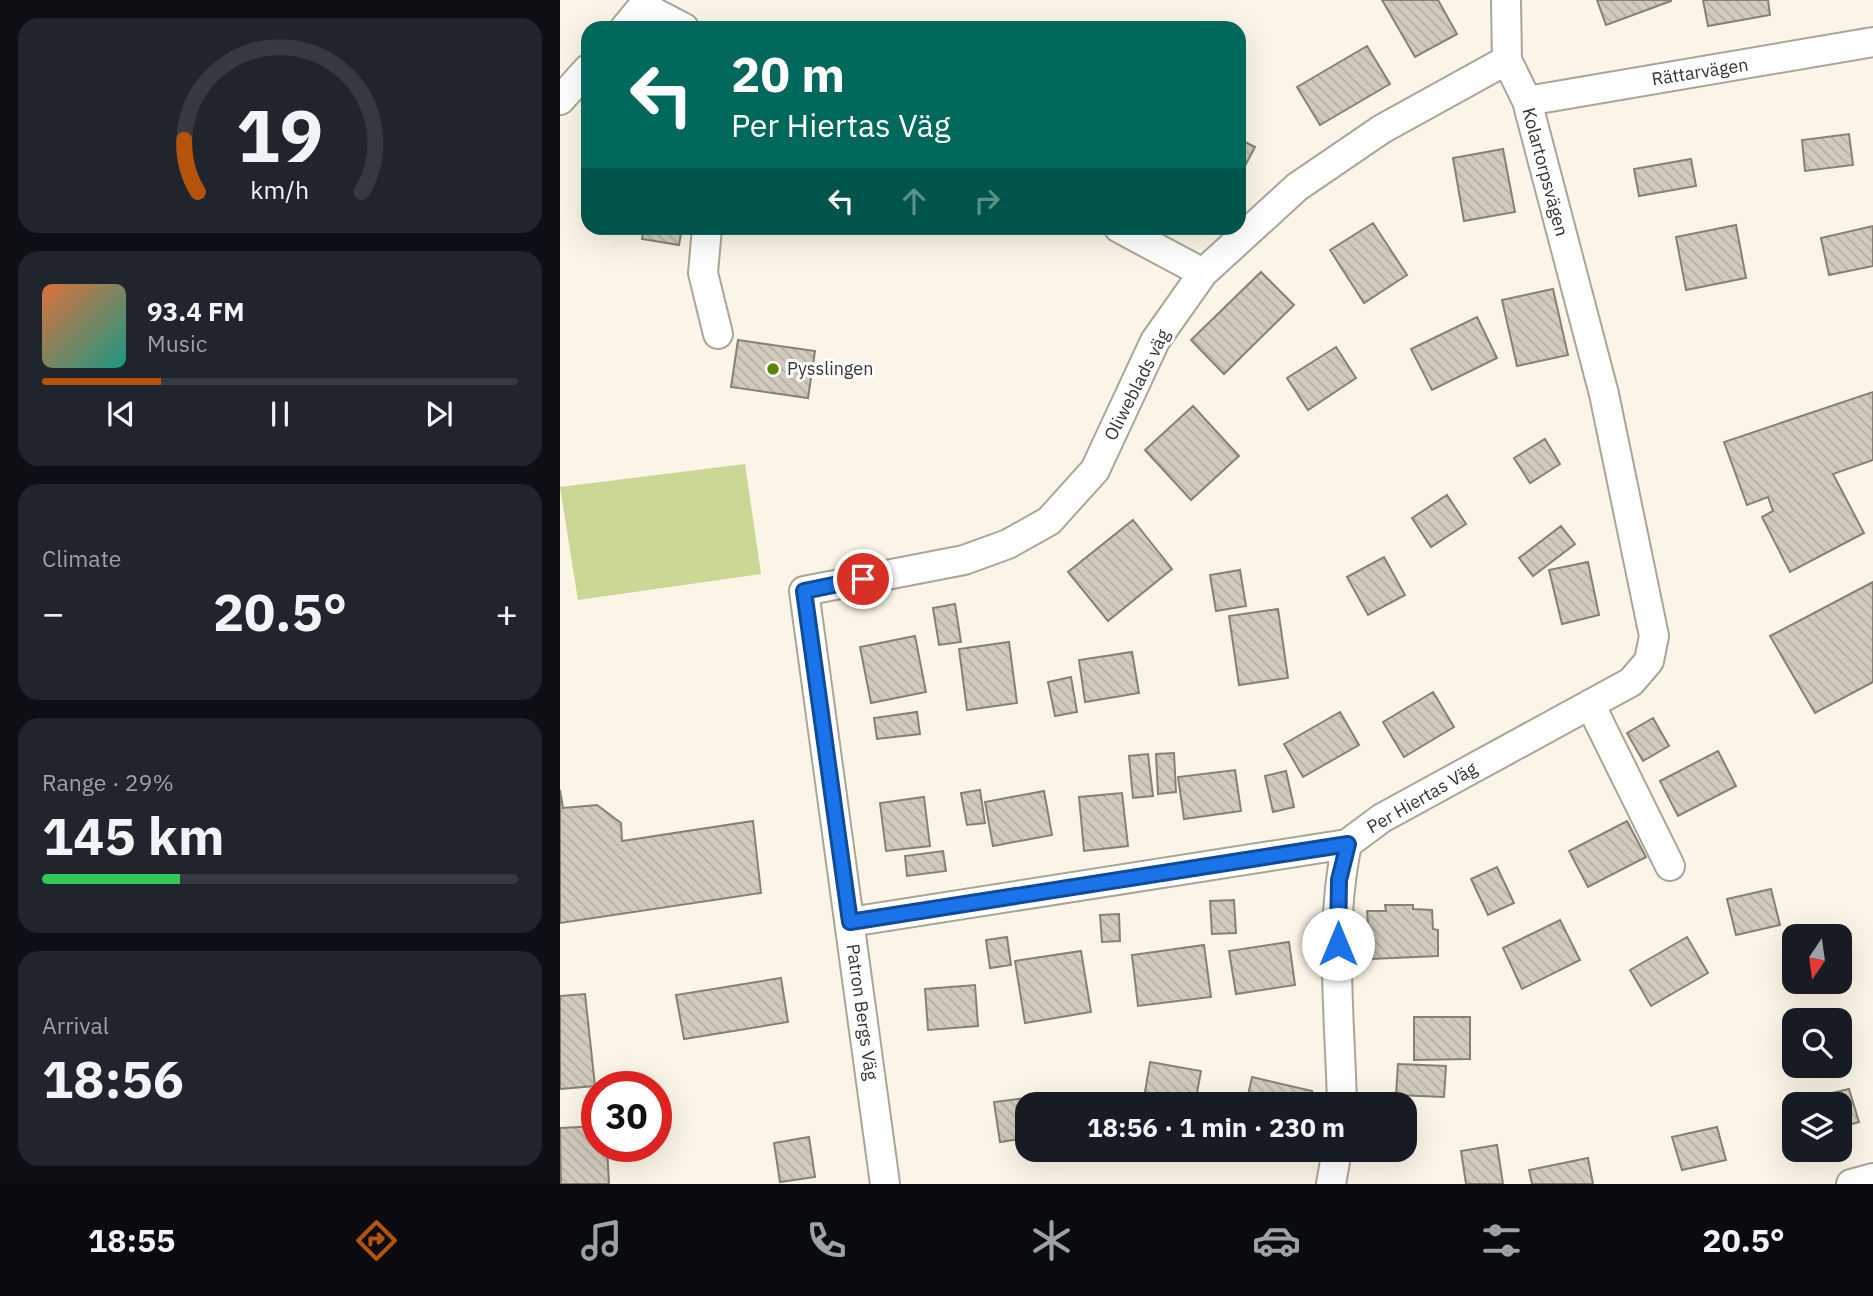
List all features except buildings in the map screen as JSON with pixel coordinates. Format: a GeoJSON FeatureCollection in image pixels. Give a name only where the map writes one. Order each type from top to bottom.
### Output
{"type":"FeatureCollection","features":[{"type":"Feature","properties":{"kind":"street","name":"Kolartorpsvägen"},"geometry":{"type":"LineString","coordinates":[[1506,0],[1507,60],[1527,101],[1592,344]]}},
{"type":"Feature","properties":{"kind":"street"},"geometry":{"type":"LineString","coordinates":[[639,12],[664,21]]}},
{"type":"Feature","properties":{"kind":"street","name":"Rättarvägen"},"geometry":{"type":"LineString","coordinates":[[1527,101],[1873,42]]}},
{"type":"Feature","properties":{"kind":"street","name":"Oliweblads väg"},"geometry":{"type":"LineString","coordinates":[[1246,234],[1297,187],[1382,129],[1507,60]]}},
{"type":"Feature","properties":{"kind":"street"},"geometry":{"type":"LineString","coordinates":[[560,100],[581,77]]}},
{"type":"Feature","properties":{"kind":"street"},"geometry":{"type":"LineString","coordinates":[[706,235],[703,273],[718,334]]}},
{"type":"Feature","properties":{"kind":"street"},"geometry":{"type":"LineString","coordinates":[[1132,235],[1203,274]]}},
{"type":"Feature","properties":{"kind":"street","name":"Oliweblads väg"},"geometry":{"type":"LineString","coordinates":[[804,591],[964,560],[1008,544],[1049,521],[1095,470],[1155,341],[1203,274],[1245,235]]}},
{"type":"Feature","properties":{"kind":"street","name":"Per Hiertas Väg"},"geometry":{"type":"LineString","coordinates":[[850,922],[1348,844],[1382,818],[1631,682],[1649,661],[1654,636],[1592,344]]}},
{"type":"Feature","properties":{"kind":"street","name":"Patron Bergs Väg"},"geometry":{"type":"LineString","coordinates":[[804,591],[885,1184]]}},
{"type":"Feature","properties":{"kind":"street"},"geometry":{"type":"LineString","coordinates":[[1590,704],[1670,866]]}},
{"type":"Feature","properties":{"kind":"street"},"geometry":{"type":"LineString","coordinates":[[1342,1092],[1337,917],[1339,880],[1348,844]]}},
{"type":"Feature","properties":{"kind":"street"},"geometry":{"type":"LineString","coordinates":[[1331,1184],[1335,1162]]}},
{"type":"Feature","properties":{"kind":"street"},"geometry":{"type":"LineString","coordinates":[[1851,1184],[1873,1178]]}},
{"type":"Feature","properties":{"kind":"green space"},"geometry":{"type":"Polygon","coordinates":[[[745,464],[761,574],[578,600],[560,487],[745,464]]]}},
{"type":"Feature","properties":{"kind":"place","name":"Pysslingen"},"geometry":{"type":"Point","coordinates":[773,369]}},
{"type":"Feature","properties":{"kind":"route"},"geometry":{"type":"LineString","coordinates":[[863,579],[804,591],[850,922],[1238,859],[1348,844],[1339,880],[1338,944]]}}]}
